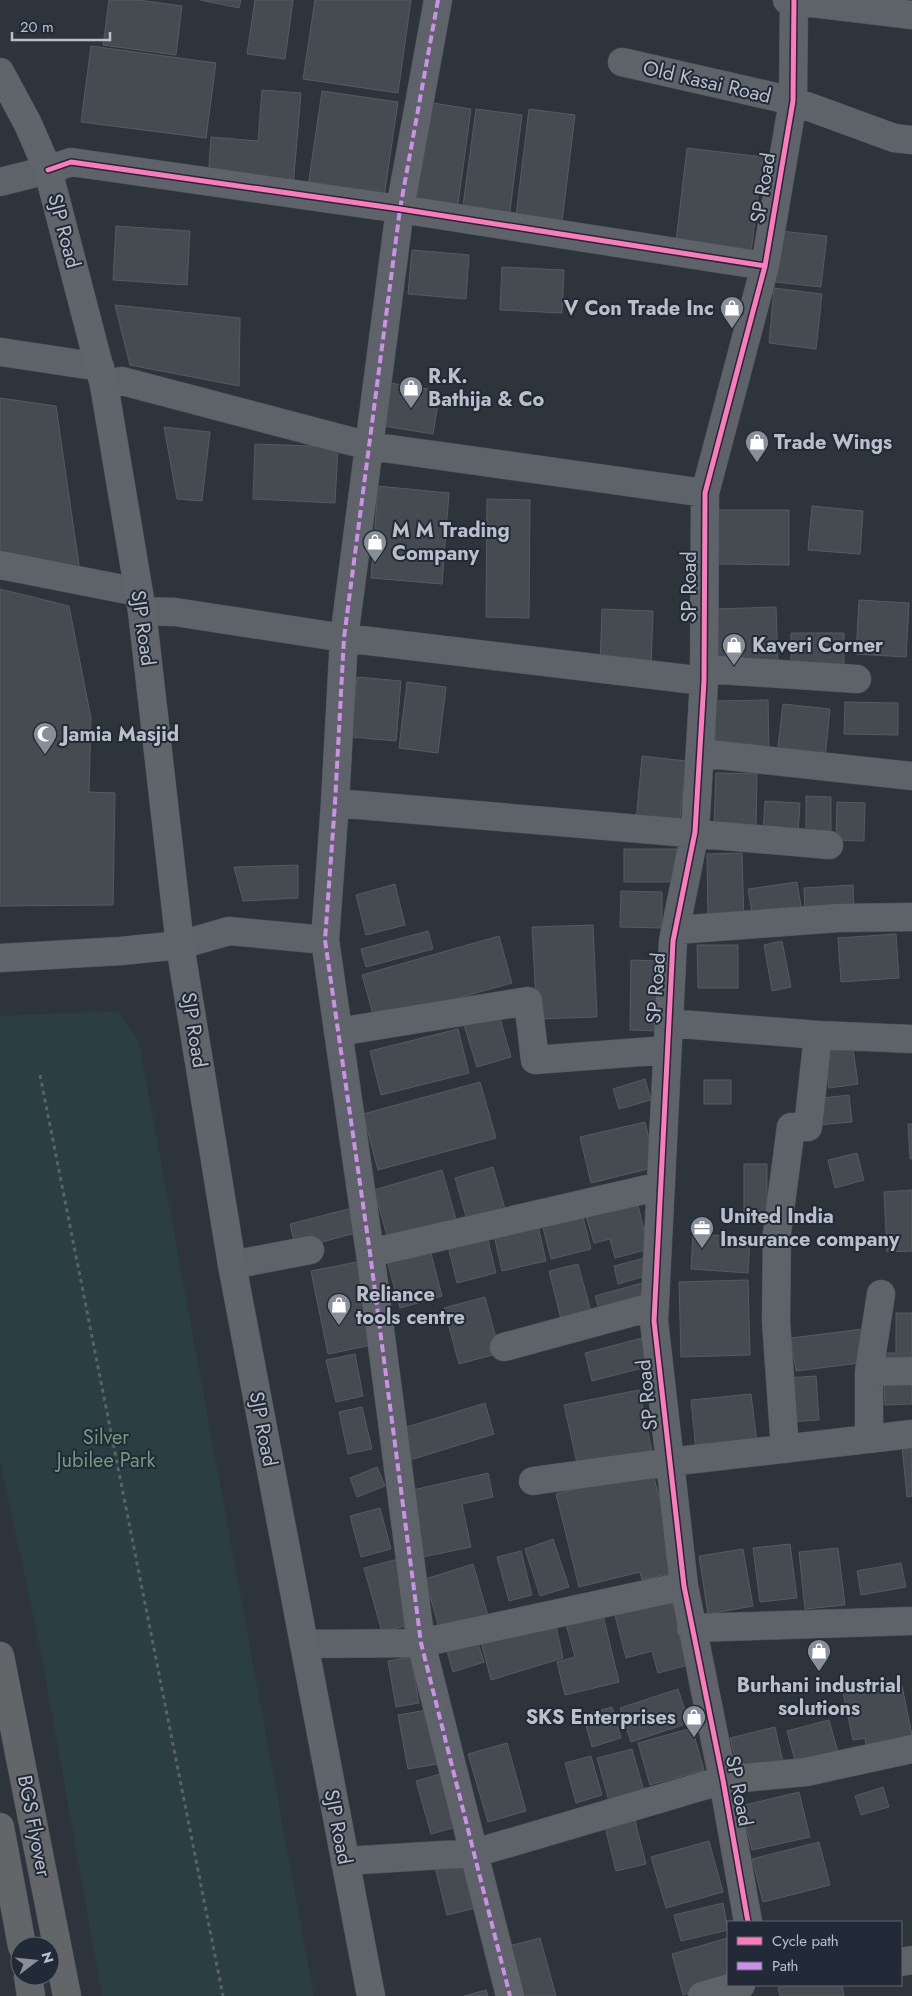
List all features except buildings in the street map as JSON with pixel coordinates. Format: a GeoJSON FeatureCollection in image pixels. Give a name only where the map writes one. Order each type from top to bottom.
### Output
{"type":"FeatureCollection","features":[{"type":"Feature","properties":{"kind":"highway","name":"BGS Flyover"},"geometry":{"type":"LineString","coordinates":[[0,1656],[67,1996]]}},
{"type":"Feature","properties":{"kind":"highway","name":"BGS Flyover"},"geometry":{"type":"LineString","coordinates":[[0,1827],[20,1936]]}},
{"type":"Feature","properties":{"kind":"main road","name":"SJP Road"},"geometry":{"type":"LineString","coordinates":[[0,72],[28,124],[23,176],[102,376],[140,602],[180,945],[232,1265],[371,1996]]}},
{"type":"Feature","properties":{"kind":"main road"},"geometry":{"type":"LineString","coordinates":[[0,958],[121,951],[180,945]]}},
{"type":"Feature","properties":{"kind":"street"},"geometry":{"type":"LineString","coordinates":[[438,0],[400,209],[344,638],[335,803],[324,940],[370,1253],[421,1643],[510,1996]]}},
{"type":"Feature","properties":{"kind":"street"},"geometry":{"type":"LineString","coordinates":[[792,0],[912,15]]}},
{"type":"Feature","properties":{"kind":"street","name":"SP Road"},"geometry":{"type":"LineString","coordinates":[[748,1921],[723,1780],[684,1586],[654,1321],[674,941],[695,832],[700,753],[704,675],[705,493],[765,266],[793,102],[792,0]]}},
{"type":"Feature","properties":{"kind":"street","name":"Old Kasai Road"},"geometry":{"type":"LineString","coordinates":[[622,62],[793,102],[894,138],[912,140]]}},
{"type":"Feature","properties":{"kind":"street"},"geometry":{"type":"LineString","coordinates":[[0,205],[23,176],[71,162],[400,209],[765,266]]}},
{"type":"Feature","properties":{"kind":"street"},"geometry":{"type":"LineString","coordinates":[[1,352],[122,381],[369,446],[705,493]]}},
{"type":"Feature","properties":{"kind":"street"},"geometry":{"type":"LineString","coordinates":[[0,565],[174,612],[344,638],[704,675],[857,679]]}},
{"type":"Feature","properties":{"kind":"street"},"geometry":{"type":"LineString","coordinates":[[700,753],[912,776]]}},
{"type":"Feature","properties":{"kind":"street"},"geometry":{"type":"LineString","coordinates":[[335,803],[829,844]]}},
{"type":"Feature","properties":{"kind":"street"},"geometry":{"type":"LineString","coordinates":[[676,930],[838,918],[912,916]]}},
{"type":"Feature","properties":{"kind":"street"},"geometry":{"type":"LineString","coordinates":[[180,945],[230,931],[324,940]]}},
{"type":"Feature","properties":{"kind":"street"},"geometry":{"type":"LineString","coordinates":[[338,1032],[528,1001],[536,1060],[668,1037],[818,1035],[912,1039]]}},
{"type":"Feature","properties":{"kind":"street"},"geometry":{"type":"LineString","coordinates":[[785,1449],[776,1321],[777,1233],[791,1127],[808,1127],[818,1035]]}},
{"type":"Feature","properties":{"kind":"street"},"geometry":{"type":"LineString","coordinates":[[370,1253],[661,1186]]}},
{"type":"Feature","properties":{"kind":"street"},"geometry":{"type":"LineString","coordinates":[[232,1265],[310,1250]]}},
{"type":"Feature","properties":{"kind":"street"},"geometry":{"type":"LineString","coordinates":[[869,1439],[869,1372],[881,1294]]}},
{"type":"Feature","properties":{"kind":"street"},"geometry":{"type":"LineString","coordinates":[[504,1347],[655,1306]]}},
{"type":"Feature","properties":{"kind":"street"},"geometry":{"type":"LineString","coordinates":[[869,1372],[912,1371]]}},
{"type":"Feature","properties":{"kind":"street"},"geometry":{"type":"LineString","coordinates":[[533,1482],[670,1462],[912,1434]]}},
{"type":"Feature","properties":{"kind":"street"},"geometry":{"type":"LineString","coordinates":[[304,1644],[421,1643],[684,1586]]}},
{"type":"Feature","properties":{"kind":"street"},"geometry":{"type":"LineString","coordinates":[[691,1628],[912,1621]]}},
{"type":"Feature","properties":{"kind":"street"},"geometry":{"type":"LineString","coordinates":[[345,1861],[475,1853],[723,1780],[806,1772],[912,1749]]}},
{"type":"Feature","properties":{"kind":"street"},"geometry":{"type":"LineString","coordinates":[[702,1996],[737,1986]]}},
{"type":"Feature","properties":{"kind":"path"},"geometry":{"type":"LineString","coordinates":[[40,1075],[224,1996]]}},
{"type":"Feature","properties":{"kind":"green space","name":"Silver Jubilee Park"},"geometry":{"type":"Polygon","coordinates":[[[118,1011],[139,1042],[314,1996],[102,1996],[41,1652],[0,1460],[0,1016],[118,1011]]]}},
{"type":"Feature","properties":{"kind":"marked path"},"geometry":{"type":"LineString","coordinates":[[438,0],[400,209],[344,638],[325,940],[370,1253],[421,1643],[510,1996]]}},
{"type":"Feature","properties":{"kind":"cycle path"},"geometry":{"type":"LineString","coordinates":[[748,1921],[723,1780],[684,1586],[654,1321],[673,941],[695,832],[704,681],[705,493],[765,266],[793,101],[794,0]]}},
{"type":"Feature","properties":{"kind":"cycle path"},"geometry":{"type":"LineString","coordinates":[[48,170],[71,162],[400,209],[765,266]]}},
{"type":"Feature","properties":{"kind":"place","name":"V Con Trade Inc"},"geometry":{"type":"Point","coordinates":[732,329]}},
{"type":"Feature","properties":{"kind":"place","name":"R.K. Bathija & Co"},"geometry":{"type":"Point","coordinates":[411,409]}},
{"type":"Feature","properties":{"kind":"place","name":"Trade Wings"},"geometry":{"type":"Point","coordinates":[757,463]}},
{"type":"Feature","properties":{"kind":"place","name":"M M Trading Company"},"geometry":{"type":"Point","coordinates":[375,563]}},
{"type":"Feature","properties":{"kind":"place","name":"Kaveri Corner"},"geometry":{"type":"Point","coordinates":[734,666]}},
{"type":"Feature","properties":{"kind":"place","name":"Jamia Masjid"},"geometry":{"type":"Point","coordinates":[45,755]}},
{"type":"Feature","properties":{"kind":"place","name":"United India Insurance company"},"geometry":{"type":"Point","coordinates":[702,1249]}},
{"type":"Feature","properties":{"kind":"place","name":"Reliance tools centre"},"geometry":{"type":"Point","coordinates":[339,1326]}},
{"type":"Feature","properties":{"kind":"place","name":"Burhani industrial solutions"},"geometry":{"type":"Point","coordinates":[819,1672]}},
{"type":"Feature","properties":{"kind":"place","name":"SKS Enterprises"},"geometry":{"type":"Point","coordinates":[694,1738]}}]}
